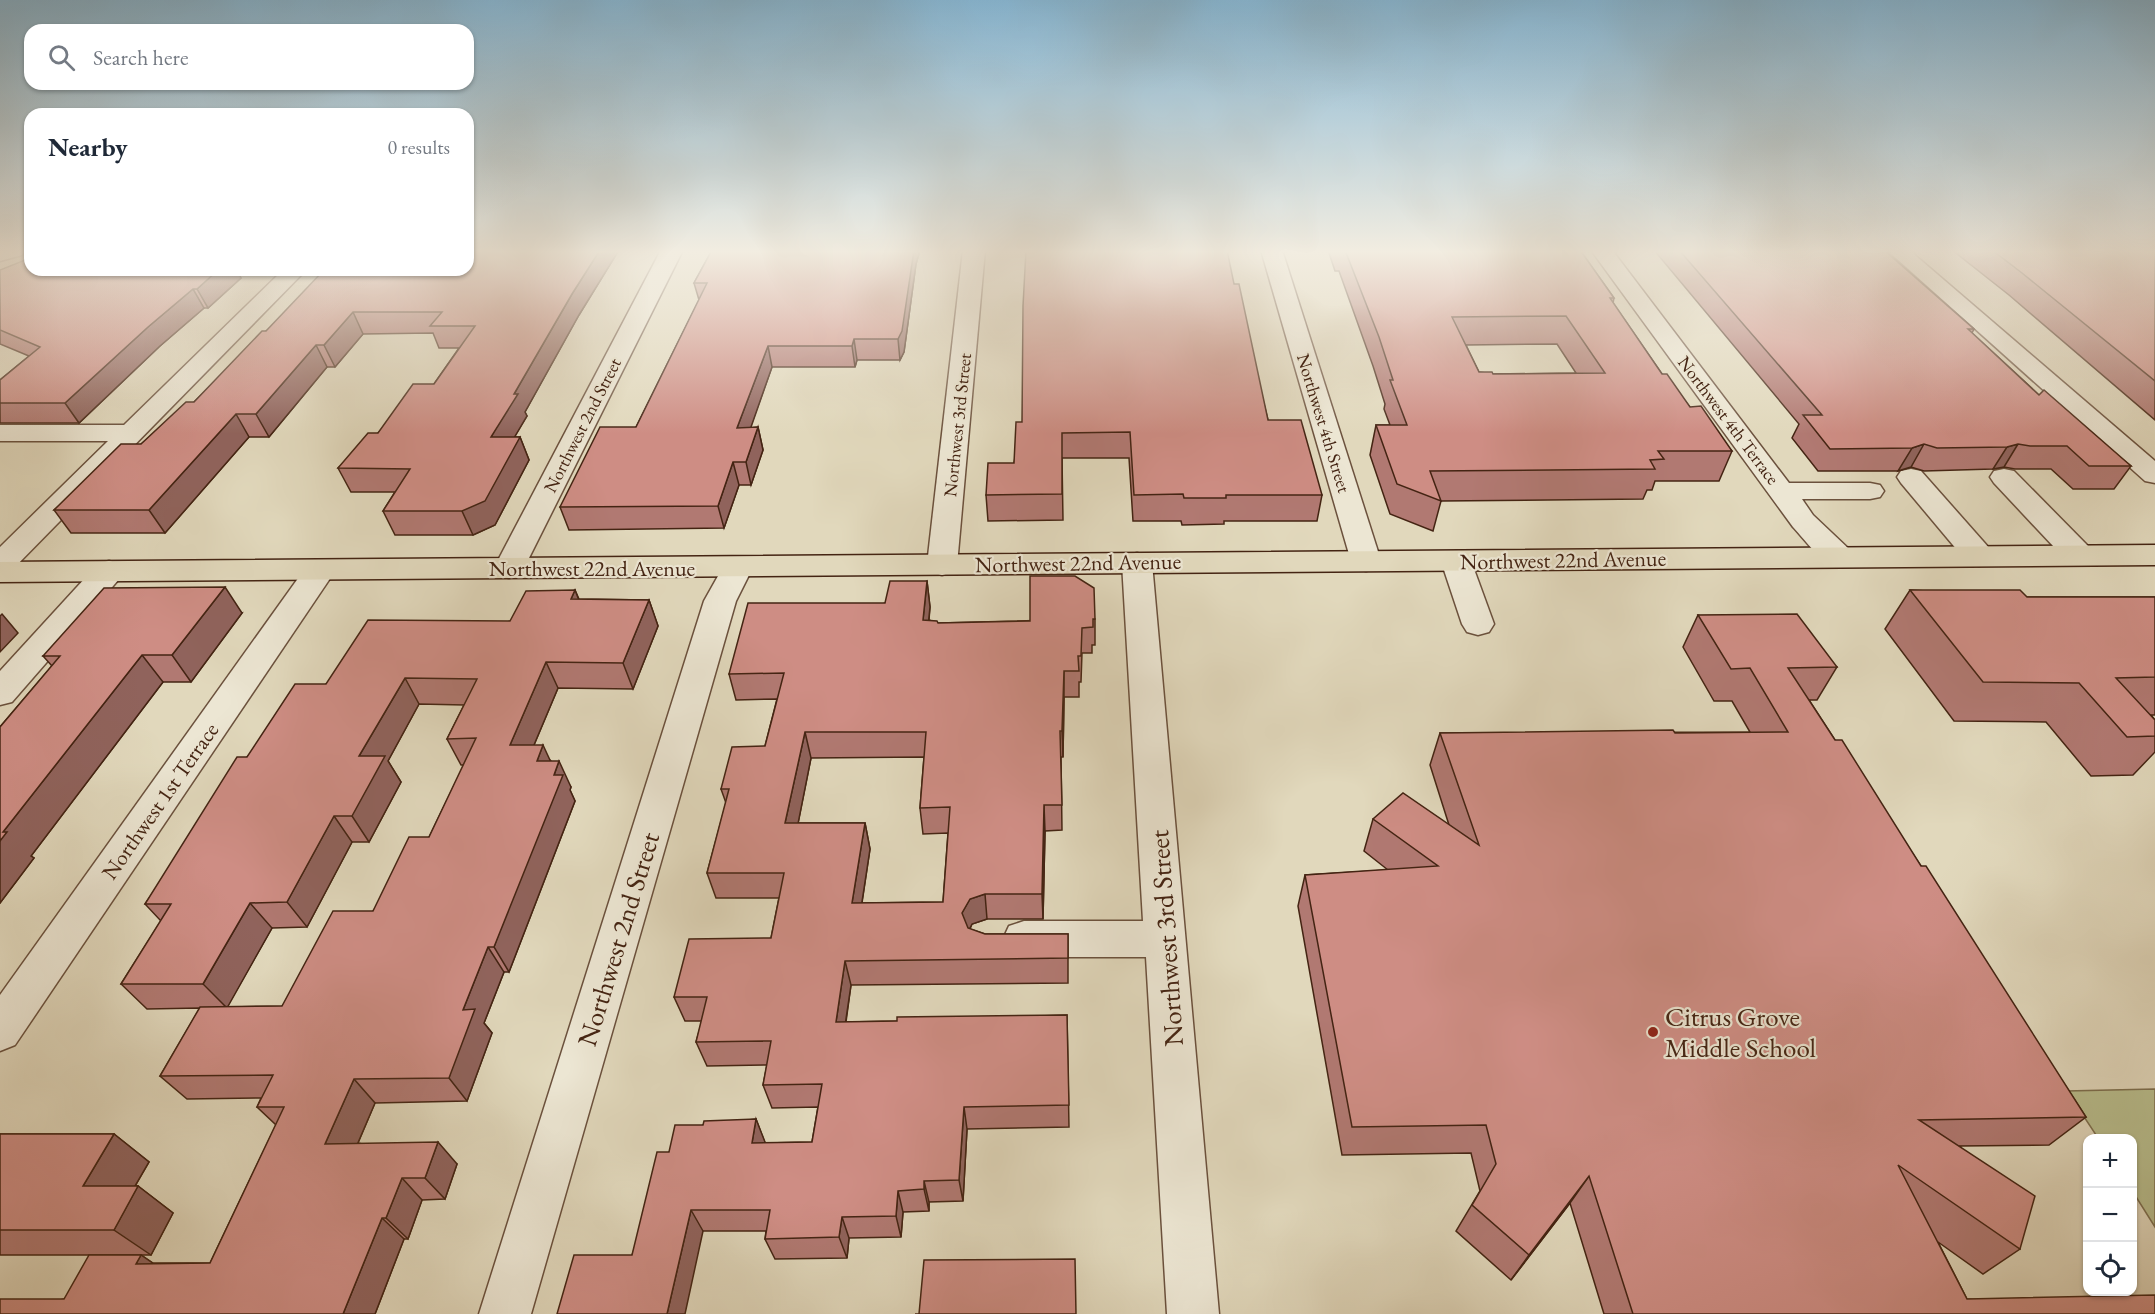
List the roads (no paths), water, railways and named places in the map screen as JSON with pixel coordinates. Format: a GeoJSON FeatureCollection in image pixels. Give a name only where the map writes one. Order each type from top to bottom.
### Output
{"type":"FeatureCollection","features":[{"type":"Feature","properties":{"kind":"main road","name":"Northwest 22nd Avenue"},"geometry":{"type":"LineString","coordinates":[[0,572],[2155,555]]}},
{"type":"Feature","properties":{"kind":"street"},"geometry":{"type":"LineString","coordinates":[[0,564],[255,311]]}},
{"type":"Feature","properties":{"kind":"street","name":"Northwest 2nd Street"},"geometry":{"type":"LineString","coordinates":[[509,568],[641,311]]}},
{"type":"Feature","properties":{"kind":"street","name":"Northwest 3rd Street"},"geometry":{"type":"LineString","coordinates":[[942,565],[968,311]]}},
{"type":"Feature","properties":{"kind":"street","name":"Northwest 4th Street"},"geometry":{"type":"LineString","coordinates":[[1290,311],[1366,561]]}},
{"type":"Feature","properties":{"kind":"street","name":"Northwest 4th Terrace"},"geometry":{"type":"LineString","coordinates":[[1647,311],[1810,528],[1839,557]]}},
{"type":"Feature","properties":{"kind":"street"},"geometry":{"type":"LineString","coordinates":[[1967,311],[2155,475]]}},
{"type":"Feature","properties":{"kind":"street"},"geometry":{"type":"LineString","coordinates":[[0,433],[133,433]]}},
{"type":"Feature","properties":{"kind":"street"},"geometry":{"type":"LineString","coordinates":[[1911,477],[1979,556]]}},
{"type":"Feature","properties":{"kind":"street"},"geometry":{"type":"LineString","coordinates":[[2004,477],[2079,555]]}},
{"type":"Feature","properties":{"kind":"street"},"geometry":{"type":"LineString","coordinates":[[1782,492],[1870,491]]}},
{"type":"Feature","properties":{"kind":"street"},"geometry":{"type":"LineString","coordinates":[[1456,561],[1478,624]]}},
{"type":"Feature","properties":{"kind":"street","name":"Northwest 3rd Street"},"geometry":{"type":"LineString","coordinates":[[1137,563],[1193,1314]]}},
{"type":"Feature","properties":{"kind":"street","name":"Northwest 2nd Street"},"geometry":{"type":"LineString","coordinates":[[505,1314],[720,601],[738,567]]}},
{"type":"Feature","properties":{"kind":"street","name":"Northwest 1st Terrace"},"geometry":{"type":"LineString","coordinates":[[0,1031],[320,570]]}},
{"type":"Feature","properties":{"kind":"street"},"geometry":{"type":"LineString","coordinates":[[0,693],[109,571]]}},
{"type":"Feature","properties":{"kind":"street"},"geometry":{"type":"LineString","coordinates":[[988,939],[1166,939]]}},
{"type":"Feature","properties":{"kind":"place","name":"Citrus Grove Middle School"},"geometry":{"type":"Point","coordinates":[1653,1032]}}]}
